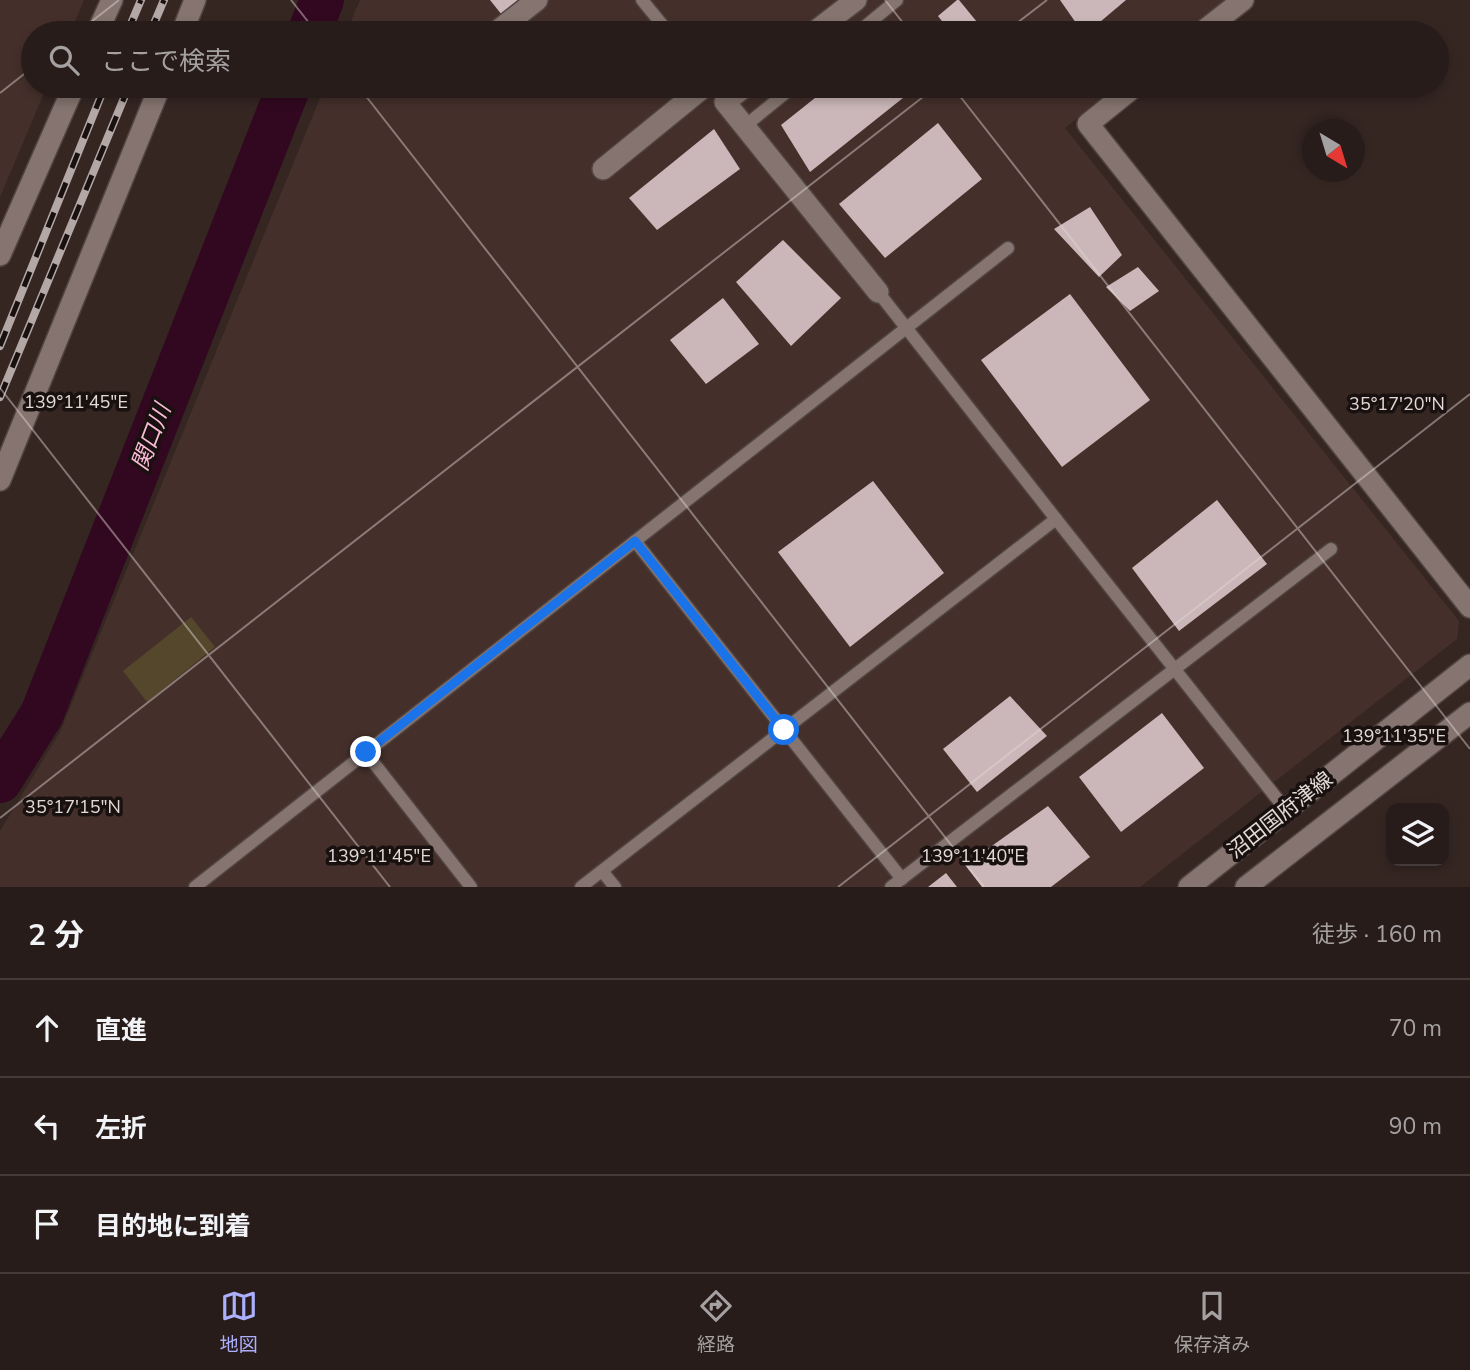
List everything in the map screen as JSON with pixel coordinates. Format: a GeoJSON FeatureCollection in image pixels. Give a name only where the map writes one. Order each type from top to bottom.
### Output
{"type":"FeatureCollection","features":[{"type":"Feature","properties":{"kind":"street"},"geometry":{"type":"LineString","coordinates":[[102,21],[112,0]]}},
{"type":"Feature","properties":{"kind":"street"},"geometry":{"type":"LineString","coordinates":[[186,21],[195,0]]}},
{"type":"Feature","properties":{"kind":"street"},"geometry":{"type":"LineString","coordinates":[[510,21],[537,0]]}},
{"type":"Feature","properties":{"kind":"street"},"geometry":{"type":"LineString","coordinates":[[829,21],[856,0]]}},
{"type":"Feature","properties":{"kind":"street"},"geometry":{"type":"LineString","coordinates":[[1216,21],[1243,0]]}},
{"type":"Feature","properties":{"kind":"street"},"geometry":{"type":"LineString","coordinates":[[0,255],[69,98]]}},
{"type":"Feature","properties":{"kind":"street"},"geometry":{"type":"LineString","coordinates":[[0,480],[155,98]]}},
{"type":"Feature","properties":{"kind":"street"},"geometry":{"type":"LineString","coordinates":[[603,169],[690,98]]}},
{"type":"Feature","properties":{"kind":"street"},"geometry":{"type":"LineString","coordinates":[[722,98],[878,292]]}},
{"type":"Feature","properties":{"kind":"street"},"geometry":{"type":"LineString","coordinates":[[1120,98],[1088,124],[1470,607]]}},
{"type":"Feature","properties":{"kind":"street","name":"沼田国府津線"},"geometry":{"type":"LineString","coordinates":[[1189,887],[1470,665]]}},
{"type":"Feature","properties":{"kind":"street","name":"沼田国府津線"},"geometry":{"type":"LineString","coordinates":[[1246,887],[1470,713]]}},
{"type":"Feature","properties":{"kind":"lane"},"geometry":{"type":"LineString","coordinates":[[642,0],[659,21]]}},
{"type":"Feature","properties":{"kind":"lane"},"geometry":{"type":"LineString","coordinates":[[872,21],[897,0]]}},
{"type":"Feature","properties":{"kind":"lane"},"geometry":{"type":"LineString","coordinates":[[722,98],[1286,810]]}},
{"type":"Feature","properties":{"kind":"lane"},"geometry":{"type":"LineString","coordinates":[[745,126],[779,98]]}},
{"type":"Feature","properties":{"kind":"lane"},"geometry":{"type":"LineString","coordinates":[[195,887],[1007,248]]}},
{"type":"Feature","properties":{"kind":"lane"},"geometry":{"type":"LineString","coordinates":[[581,887],[1056,519]]}},
{"type":"Feature","properties":{"kind":"lane"},"geometry":{"type":"LineString","coordinates":[[635,541],[784,730],[896,883],[1331,548]]}},
{"type":"Feature","properties":{"kind":"lane"},"geometry":{"type":"LineString","coordinates":[[366,752],[471,887]]}},
{"type":"Feature","properties":{"kind":"lane"},"geometry":{"type":"LineString","coordinates":[[602,871],[615,887]]}},
{"type":"Feature","properties":{"kind":"shaded area"},"geometry":{"type":"Polygon","coordinates":[[[0,0],[84,0],[75,21],[21,21],[21,98],[42,98],[0,197],[0,0]]]}},
{"type":"Feature","properties":{"kind":"shaded area"},"geometry":{"type":"Polygon","coordinates":[[[360,0],[1226,0],[1199,21],[351,21],[360,0]]]}},
{"type":"Feature","properties":{"kind":"shaded area"},"geometry":{"type":"Polygon","coordinates":[[[320,98],[1102,98],[1065,128],[1459,621],[1457,639],[1140,887],[0,887],[0,831],[60,732],[320,98]]]}},
{"type":"Feature","properties":{"kind":"shaded area"},"geometry":{"type":"Polygon","coordinates":[[[191,617],[215,647],[147,702],[123,671],[191,617]]]}},
{"type":"Feature","properties":{"kind":"building"},"geometry":{"type":"Polygon","coordinates":[[[490,0],[521,0],[502,15],[490,0]]]}},
{"type":"Feature","properties":{"kind":"building"},"geometry":{"type":"Polygon","coordinates":[[[959,0],[976,21],[942,21],[938,16],[959,0]]]}},
{"type":"Feature","properties":{"kind":"building"},"geometry":{"type":"Polygon","coordinates":[[[1060,0],[1126,0],[1101,21],[1075,21],[1060,0]]]}},
{"type":"Feature","properties":{"kind":"building"},"geometry":{"type":"Polygon","coordinates":[[[815,98],[903,98],[810,172],[781,125],[815,98]]]}},
{"type":"Feature","properties":{"kind":"building"},"geometry":{"type":"Polygon","coordinates":[[[938,123],[982,179],[885,258],[839,204],[938,123]]]}},
{"type":"Feature","properties":{"kind":"building"},"geometry":{"type":"Polygon","coordinates":[[[714,129],[740,169],[657,230],[629,198],[714,129]]]}},
{"type":"Feature","properties":{"kind":"building"},"geometry":{"type":"Polygon","coordinates":[[[1090,207],[1122,255],[1099,277],[1054,229],[1090,207]]]}},
{"type":"Feature","properties":{"kind":"building"},"geometry":{"type":"Polygon","coordinates":[[[783,240],[841,298],[791,346],[736,282],[783,240]]]}},
{"type":"Feature","properties":{"kind":"building"},"geometry":{"type":"Polygon","coordinates":[[[1138,267],[1159,291],[1130,311],[1106,287],[1138,267]]]}},
{"type":"Feature","properties":{"kind":"building"},"geometry":{"type":"Polygon","coordinates":[[[1070,294],[1150,400],[1062,467],[981,360],[1070,294]]]}},
{"type":"Feature","properties":{"kind":"building"},"geometry":{"type":"Polygon","coordinates":[[[723,298],[759,344],[706,384],[670,340],[723,298]]]}},
{"type":"Feature","properties":{"kind":"building"},"geometry":{"type":"Polygon","coordinates":[[[873,481],[944,573],[850,647],[778,552],[873,481]]]}},
{"type":"Feature","properties":{"kind":"building"},"geometry":{"type":"Polygon","coordinates":[[[1217,500],[1267,564],[1179,631],[1132,568],[1217,500]]]}},
{"type":"Feature","properties":{"kind":"building"},"geometry":{"type":"Polygon","coordinates":[[[1010,696],[1047,736],[977,792],[943,749],[1010,696]]]}},
{"type":"Feature","properties":{"kind":"building"},"geometry":{"type":"Polygon","coordinates":[[[1162,713],[1204,768],[1121,832],[1079,777],[1162,713]]]}},
{"type":"Feature","properties":{"kind":"building"},"geometry":{"type":"Polygon","coordinates":[[[1048,806],[1090,857],[1051,887],[982,887],[965,865],[1048,806]]]}},
{"type":"Feature","properties":{"kind":"building"},"geometry":{"type":"Polygon","coordinates":[[[946,873],[957,887],[928,887],[946,873]]]}},
{"type":"Feature","properties":{"kind":"waterway","name":"関口川"},"geometry":{"type":"LineString","coordinates":[[314,21],[322,0]]}},
{"type":"Feature","properties":{"kind":"waterway","name":"関口川"},"geometry":{"type":"LineString","coordinates":[[0,781],[42,714],[284,98]]}},
{"type":"Feature","properties":{"kind":"railway"},"geometry":{"type":"LineString","coordinates":[[132,21],[141,0]]}},
{"type":"Feature","properties":{"kind":"railway"},"geometry":{"type":"LineString","coordinates":[[155,21],[164,0]]}},
{"type":"Feature","properties":{"kind":"railway"},"geometry":{"type":"LineString","coordinates":[[0,346],[100,98]]}},
{"type":"Feature","properties":{"kind":"railway"},"geometry":{"type":"LineString","coordinates":[[0,397],[124,98]]}},
{"type":"Feature","properties":{"kind":"route"},"geometry":{"type":"LineString","coordinates":[[366,752],[635,541],[784,730]]}}]}
